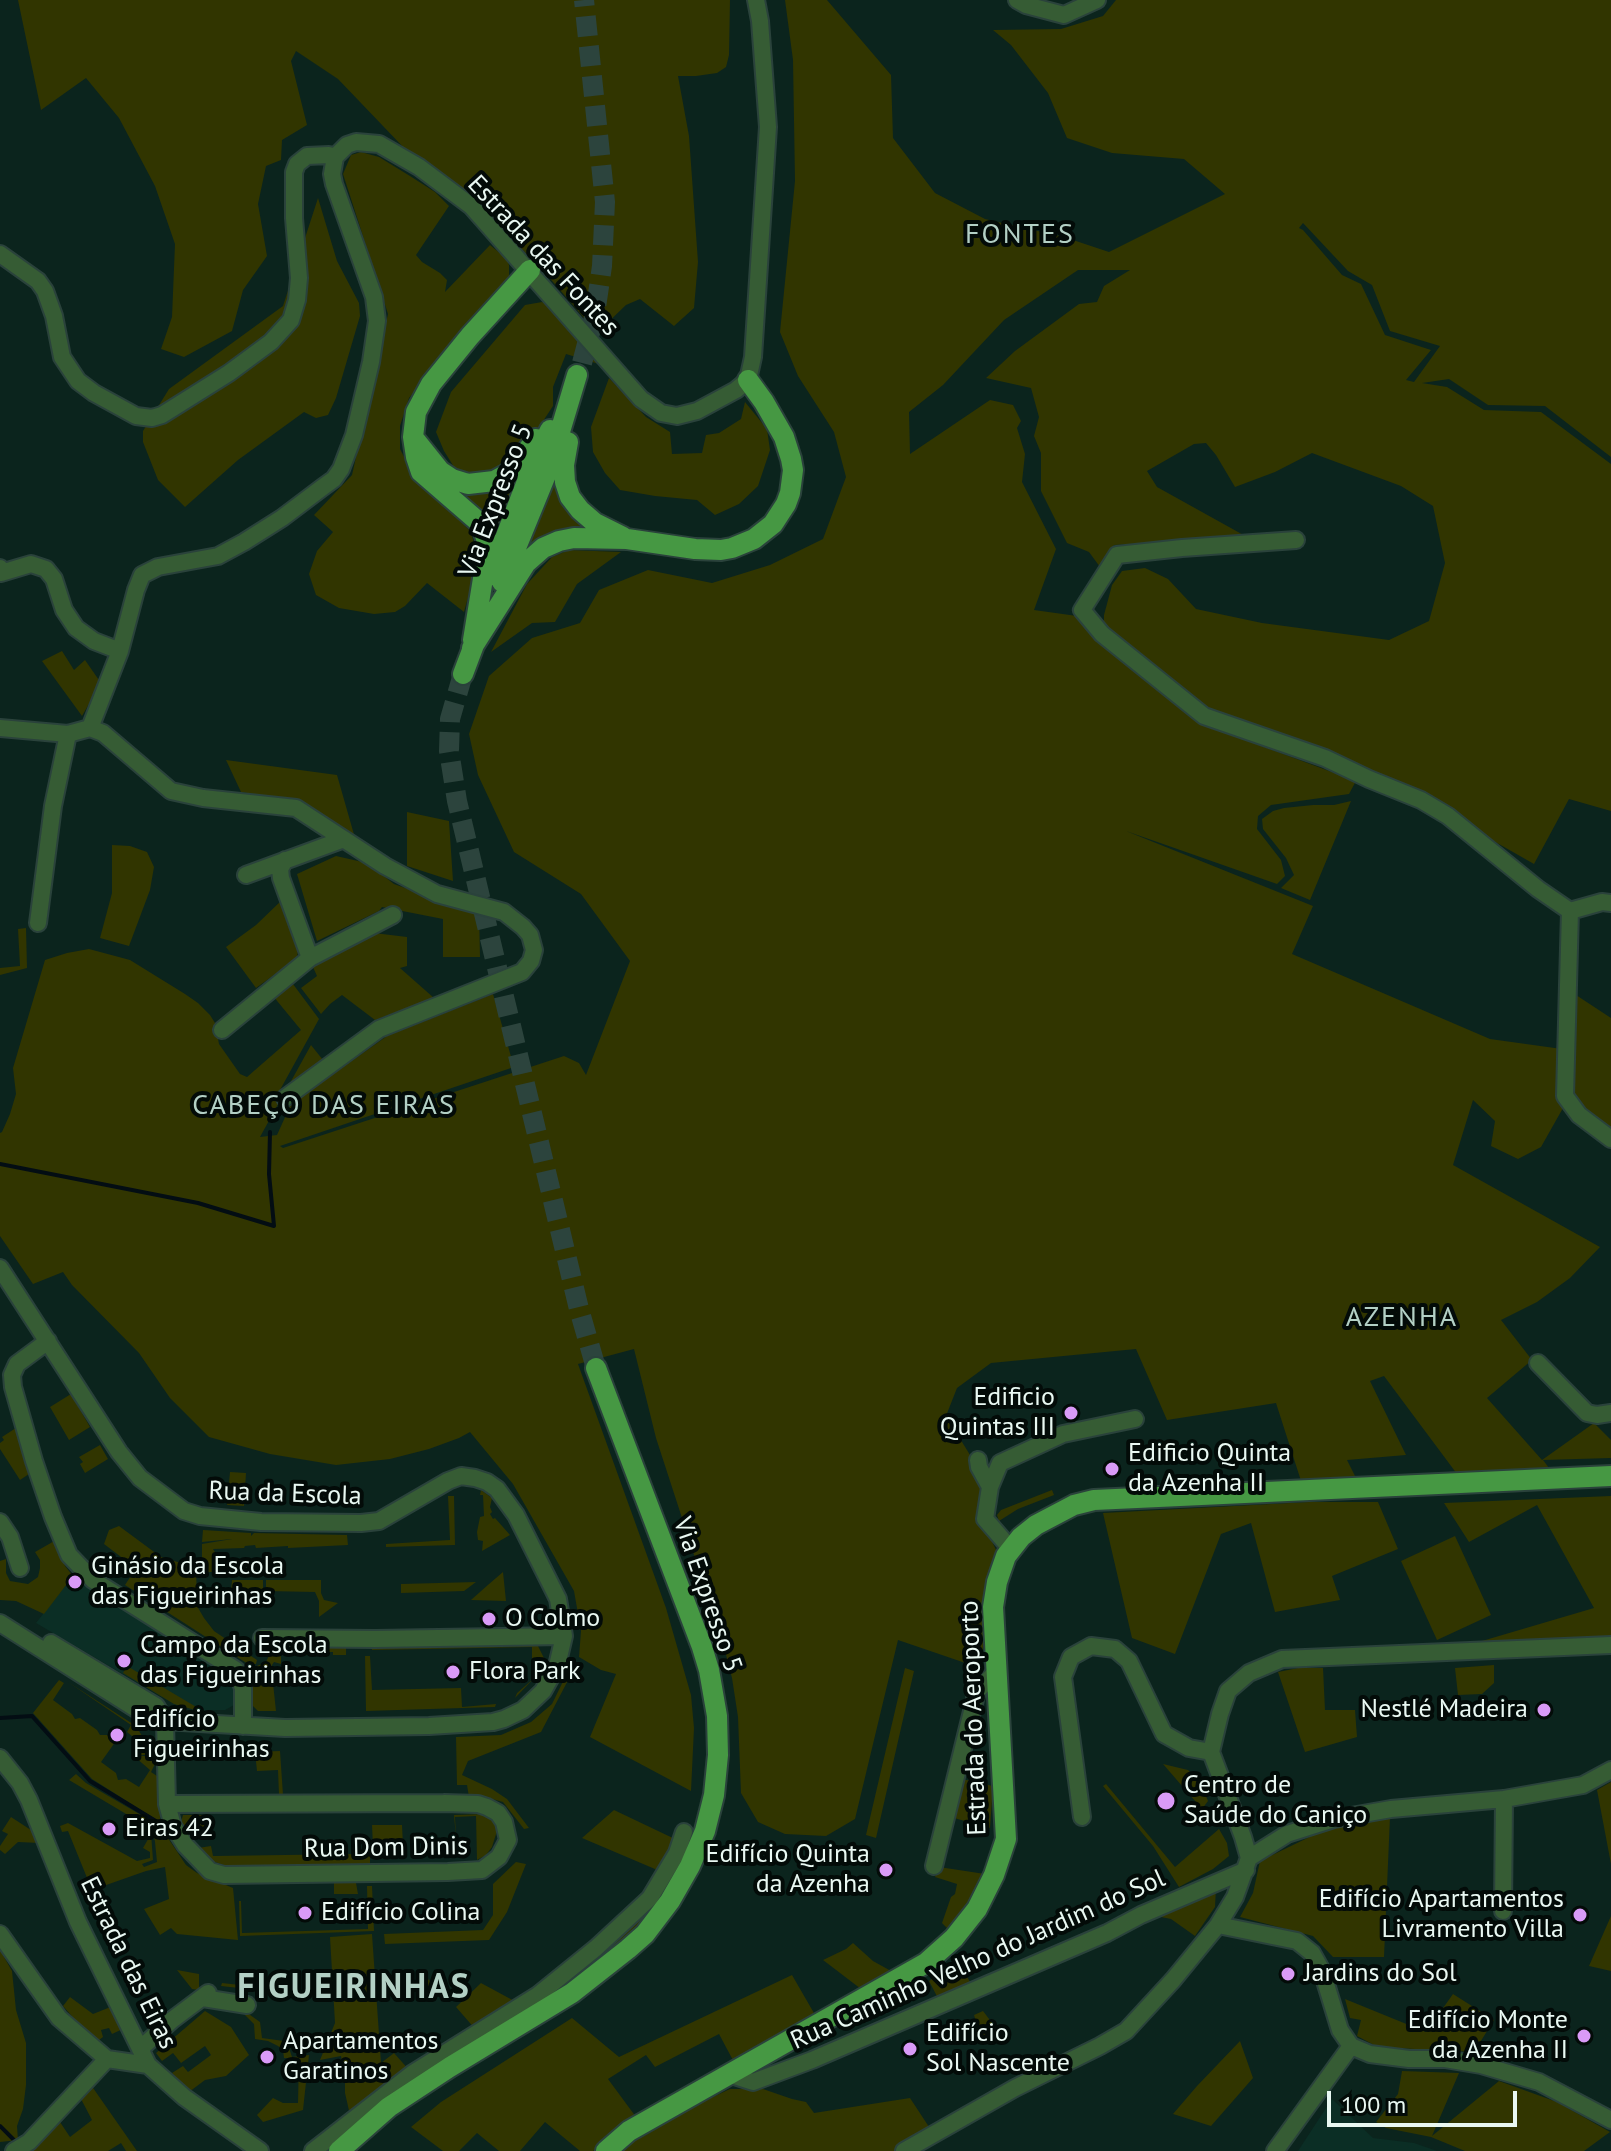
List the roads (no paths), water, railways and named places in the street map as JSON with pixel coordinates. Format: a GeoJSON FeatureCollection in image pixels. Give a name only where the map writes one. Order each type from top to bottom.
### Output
{"type":"FeatureCollection","features":[{"type":"Feature","properties":{"kind":"main road"},"geometry":{"type":"LineString","coordinates":[[472,648],[487,541],[481,524],[421,472],[413,437],[416,412],[431,384],[530,270]]}},
{"type":"Feature","properties":{"kind":"main road"},"geometry":{"type":"LineString","coordinates":[[580,369],[564,465],[565,482],[570,497],[580,510],[595,523],[627,539]]}},
{"type":"Feature","properties":{"kind":"main road"},"geometry":{"type":"LineString","coordinates":[[413,437],[440,471],[452,479],[468,484],[494,481],[516,465],[580,369]]}},
{"type":"Feature","properties":{"kind":"main road","name":"Via Expresso 5"},"geometry":{"type":"LineString","coordinates":[[463,674],[550,465],[580,369]]}},
{"type":"Feature","properties":{"kind":"main road"},"geometry":{"type":"LineString","coordinates":[[472,648],[526,563],[543,548],[574,538],[627,539],[721,550],[754,539],[773,524],[786,504],[793,470],[784,437],[748,380]]}},
{"type":"Feature","properties":{"kind":"main road","name":"Via Expresso 5"},"geometry":{"type":"LineString","coordinates":[[339,2151],[389,2107],[572,1993],[628,1949],[645,1934],[670,1901],[705,1831],[714,1795],[718,1755],[717,1716],[709,1670],[596,1368]]}},
{"type":"Feature","properties":{"kind":"main road","name":"Estrada do Aeroporto"},"geometry":{"type":"LineString","coordinates":[[606,2151],[629,2131],[926,1963],[954,1938],[977,1909],[994,1875],[1006,1839],[993,1607],[997,1582],[1011,1549],[1036,1525],[1074,1505],[1094,1500],[1611,1476]]}},
{"type":"Feature","properties":{"kind":"street"},"geometry":{"type":"LineString","coordinates":[[748,380],[753,357],[768,127],[756,0]]}},
{"type":"Feature","properties":{"kind":"street"},"geometry":{"type":"LineString","coordinates":[[1017,0],[1064,15],[1097,0]]}},
{"type":"Feature","properties":{"kind":"street","name":"Estrada das Fontes"},"geometry":{"type":"LineString","coordinates":[[335,157],[356,142],[379,144],[399,154],[471,206],[641,399],[661,413],[677,416],[697,411],[748,380]]}},
{"type":"Feature","properties":{"kind":"street"},"geometry":{"type":"LineString","coordinates":[[0,254],[38,281],[45,291],[54,316],[62,357],[78,381],[136,416],[152,418],[162,415],[229,373],[271,342],[291,320],[299,278],[294,172],[297,164],[307,156],[335,157],[334,184],[374,297],[377,321],[371,362],[354,435],[341,469],[334,479],[282,518],[218,556],[158,567],[142,575],[120,651],[90,728]]}},
{"type":"Feature","properties":{"kind":"street"},"geometry":{"type":"LineString","coordinates":[[1296,540],[1117,555],[1082,610],[1102,634],[1204,716],[1325,758],[1421,800],[1448,816],[1570,911]]}},
{"type":"Feature","properties":{"kind":"street"},"geometry":{"type":"LineString","coordinates":[[0,568],[1,573],[31,564],[46,569],[54,579],[64,610],[76,628],[94,641],[120,651]]}},
{"type":"Feature","properties":{"kind":"street"},"geometry":{"type":"LineString","coordinates":[[0,728],[68,734],[90,728],[103,733],[171,791],[203,798],[296,808],[385,866],[437,894],[504,912],[530,935],[534,950],[531,961],[522,972],[379,1029],[285,1098]]}},
{"type":"Feature","properties":{"kind":"street"},"geometry":{"type":"LineString","coordinates":[[38,923],[53,806],[68,734]]}},
{"type":"Feature","properties":{"kind":"street"},"geometry":{"type":"LineString","coordinates":[[246,875],[344,839]]}},
{"type":"Feature","properties":{"kind":"street"},"geometry":{"type":"LineString","coordinates":[[285,860],[280,869],[281,878],[310,958]]}},
{"type":"Feature","properties":{"kind":"street"},"geometry":{"type":"LineString","coordinates":[[1570,911],[1602,902],[1611,903]]}},
{"type":"Feature","properties":{"kind":"street"},"geometry":{"type":"LineString","coordinates":[[1570,911],[1565,1096],[1579,1115],[1611,1139]]}},
{"type":"Feature","properties":{"kind":"street"},"geometry":{"type":"LineString","coordinates":[[222,1030],[310,958],[393,915]]}},
{"type":"Feature","properties":{"kind":"street","name":"Rua da Escola"},"geometry":{"type":"LineString","coordinates":[[0,1268],[119,1452],[140,1478],[184,1511],[200,1516],[261,1522],[361,1523],[379,1521],[461,1476],[487,1482],[497,1489],[516,1515],[552,1586],[558,1599],[564,1636],[557,1666],[543,1691],[523,1710],[493,1722],[288,1728],[165,1721],[144,1714],[0,1623]]}},
{"type":"Feature","properties":{"kind":"street"},"geometry":{"type":"LineString","coordinates":[[48,1341],[17,1364],[12,1375],[13,1387],[34,1461],[69,1555],[93,1580],[236,1670],[243,1688],[243,1726]]}},
{"type":"Feature","properties":{"kind":"street"},"geometry":{"type":"LineString","coordinates":[[1538,1363],[1587,1413],[1611,1413]]}},
{"type":"Feature","properties":{"kind":"street"},"geometry":{"type":"LineString","coordinates":[[1011,1549],[985,1519],[990,1487],[1000,1463],[1063,1434],[1135,1419]]}},
{"type":"Feature","properties":{"kind":"street"},"geometry":{"type":"LineString","coordinates":[[978,1460],[990,1487]]}},
{"type":"Feature","properties":{"kind":"street"},"geometry":{"type":"LineString","coordinates":[[0,1522],[10,1537],[20,1568]]}},
{"type":"Feature","properties":{"kind":"street"},"geometry":{"type":"LineString","coordinates":[[0,1617],[16,1621],[156,1706],[165,1721]]}},
{"type":"Feature","properties":{"kind":"street"},"geometry":{"type":"LineString","coordinates":[[262,1638],[564,1636]]}},
{"type":"Feature","properties":{"kind":"street"},"geometry":{"type":"LineString","coordinates":[[904,2151],[1015,2088],[1126,2031],[1218,1925],[1235,1897],[1247,1864],[1243,1837],[1211,1752],[1228,1691],[1249,1673],[1282,1659],[1611,1645]]}},
{"type":"Feature","properties":{"kind":"street"},"geometry":{"type":"LineString","coordinates":[[1082,1817],[1063,1677],[1071,1657],[1091,1646],[1115,1649],[1129,1661],[1164,1734],[1189,1748],[1211,1752]]}},
{"type":"Feature","properties":{"kind":"street"},"geometry":{"type":"LineString","coordinates":[[934,1866],[977,1691],[995,1673]]}},
{"type":"Feature","properties":{"kind":"street","name":"Rua Dom Dinis"},"geometry":{"type":"LineString","coordinates":[[165,1721],[167,1804],[173,1826],[185,1845],[210,1871],[224,1875],[482,1870],[499,1857],[508,1840],[504,1822],[498,1813],[478,1804],[167,1804]]}},
{"type":"Feature","properties":{"kind":"street","name":"Estrada das Eiras"},"geometry":{"type":"LineString","coordinates":[[0,1758],[29,1800],[78,1922],[144,2057],[184,2097],[260,2151]]}},
{"type":"Feature","properties":{"kind":"street","name":"Rua Caminho Velho do Jardim do Sol"},"geometry":{"type":"LineString","coordinates":[[728,2074],[753,2082],[812,2060],[1065,1951],[1192,1892],[1247,1864],[1287,1834],[1334,1819],[1391,1809],[1504,1799],[1583,1785],[1611,1770]]}},
{"type":"Feature","properties":{"kind":"street"},"geometry":{"type":"LineString","coordinates":[[1503,1911],[1504,1799]]}},
{"type":"Feature","properties":{"kind":"street"},"geometry":{"type":"LineString","coordinates":[[313,2151],[413,2073],[538,1995],[596,1948],[650,1898],[677,1853],[684,1832]]}},
{"type":"Feature","properties":{"kind":"street"},"geometry":{"type":"LineString","coordinates":[[1218,1925],[1297,1941],[1312,1953],[1322,1971],[1340,2030],[1351,2046],[1370,2054],[1445,2059],[1481,2065],[1539,2082],[1611,2120]]}},
{"type":"Feature","properties":{"kind":"street"},"geometry":{"type":"LineString","coordinates":[[0,1934],[59,2018],[107,2059],[144,2057],[172,2020],[205,1996],[247,2005]]}},
{"type":"Feature","properties":{"kind":"street"},"geometry":{"type":"LineString","coordinates":[[1275,2151],[1351,2046]]}},
{"type":"Feature","properties":{"kind":"street"},"geometry":{"type":"LineString","coordinates":[[15,2151],[29,2142],[107,2059]]}},
{"type":"Feature","properties":{"kind":"waterway"},"geometry":{"type":"LineString","coordinates":[[0,1164],[198,1203],[274,1226],[269,1174],[270,1132]]}},
{"type":"Feature","properties":{"kind":"waterway"},"geometry":{"type":"LineString","coordinates":[[0,1718],[32,1716],[90,1781],[159,1823]]}},
{"type":"Feature","properties":{"kind":"waterway"},"geometry":{"type":"LineString","coordinates":[[0,2126],[18,2144]]}},
{"type":"Feature","properties":{"kind":"tunnel"},"geometry":{"type":"LineString","coordinates":[[582,363],[595,314],[602,266],[605,202],[584,0]]}},
{"type":"Feature","properties":{"kind":"tunnel"},"geometry":{"type":"LineString","coordinates":[[463,674],[450,719],[449,751],[457,801],[579,1309],[596,1368]]}},
{"type":"Feature","properties":{"kind":"place","name":"Edificio Quintas III"},"geometry":{"type":"Point","coordinates":[1071,1413]}},
{"type":"Feature","properties":{"kind":"place","name":"Edificio Quinta da Azenha II"},"geometry":{"type":"Point","coordinates":[1112,1469]}},
{"type":"Feature","properties":{"kind":"place","name":"Ginásio da Escola das Figueirinhas"},"geometry":{"type":"Point","coordinates":[75,1582]}},
{"type":"Feature","properties":{"kind":"place","name":"O Colmo"},"geometry":{"type":"Point","coordinates":[489,1619]}},
{"type":"Feature","properties":{"kind":"place","name":"Campo da Escola das Figueirinhas"},"geometry":{"type":"Point","coordinates":[124,1661]}},
{"type":"Feature","properties":{"kind":"place","name":"Flora Park"},"geometry":{"type":"Point","coordinates":[453,1672]}},
{"type":"Feature","properties":{"kind":"place","name":"Nestlé Madeira"},"geometry":{"type":"Point","coordinates":[1544,1710]}},
{"type":"Feature","properties":{"kind":"place","name":"Edifício Figueirinhas"},"geometry":{"type":"Point","coordinates":[117,1735]}},
{"type":"Feature","properties":{"kind":"place","name":"Centro de Saúde do Caniço"},"geometry":{"type":"Point","coordinates":[1166,1801]}},
{"type":"Feature","properties":{"kind":"place","name":"Eiras 42"},"geometry":{"type":"Point","coordinates":[109,1829]}},
{"type":"Feature","properties":{"kind":"place","name":"Edifício Quinta da Azenha"},"geometry":{"type":"Point","coordinates":[886,1870]}},
{"type":"Feature","properties":{"kind":"place","name":"Edifício Colina"},"geometry":{"type":"Point","coordinates":[305,1913]}},
{"type":"Feature","properties":{"kind":"place","name":"Edifício Apartamentos Livramento Villa"},"geometry":{"type":"Point","coordinates":[1580,1915]}},
{"type":"Feature","properties":{"kind":"place","name":"Jardins do Sol"},"geometry":{"type":"Point","coordinates":[1288,1974]}},
{"type":"Feature","properties":{"kind":"place","name":"Edifício Monte da Azenha II"},"geometry":{"type":"Point","coordinates":[1584,2036]}},
{"type":"Feature","properties":{"kind":"place","name":"Edifício Sol Nascente"},"geometry":{"type":"Point","coordinates":[910,2049]}},
{"type":"Feature","properties":{"kind":"place","name":"Apartamentos Garatinos"},"geometry":{"type":"Point","coordinates":[267,2057]}},
{"type":"Feature","properties":{"kind":"district","name":"FONTES"},"geometry":{"type":"Point","coordinates":[1020,235]}},
{"type":"Feature","properties":{"kind":"district","name":"CABEÇO DAS EIRAS"},"geometry":{"type":"Point","coordinates":[324,1106]}},
{"type":"Feature","properties":{"kind":"district","name":"AZENHA"},"geometry":{"type":"Point","coordinates":[1402,1318]}},
{"type":"Feature","properties":{"kind":"district","name":"FIGUEIRINHAS"},"geometry":{"type":"Point","coordinates":[354,1988]}}]}
